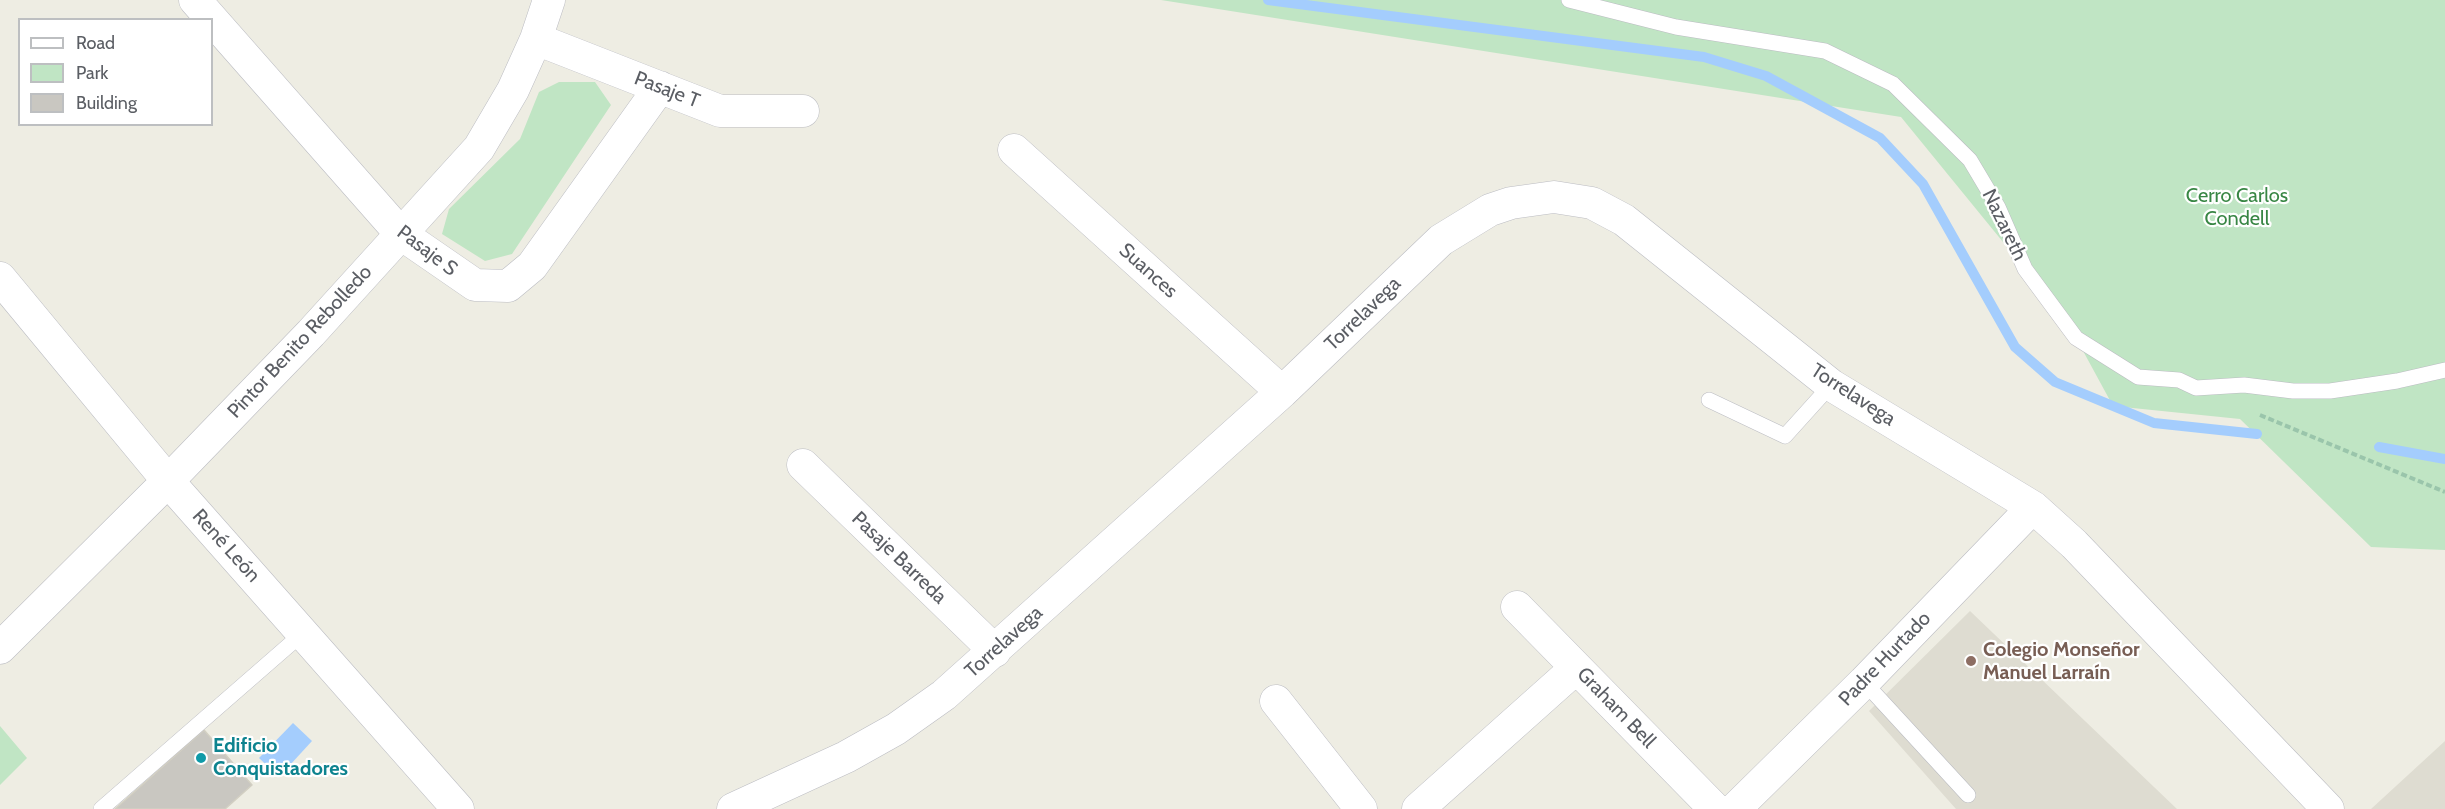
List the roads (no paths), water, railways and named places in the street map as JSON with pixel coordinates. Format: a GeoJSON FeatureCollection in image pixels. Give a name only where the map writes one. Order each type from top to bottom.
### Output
{"type":"FeatureCollection","features":[{"type":"Feature","properties":{"kind":"street","name":"Pasaje S"},"geometry":{"type":"LineString","coordinates":[[195,0],[211,18]]}},
{"type":"Feature","properties":{"kind":"street","name":"Pintor Benito Rebolledo"},"geometry":{"type":"LineString","coordinates":[[0,648],[168,481],[311,333],[479,148],[513,90],[536,39],[549,0]]}},
{"type":"Feature","properties":{"kind":"street","name":"Pasaje S"},"geometry":{"type":"LineString","coordinates":[[213,20],[401,234],[475,285],[508,286],[532,266],[660,87]]}},
{"type":"Feature","properties":{"kind":"street","name":"Pasaje T"},"geometry":{"type":"LineString","coordinates":[[536,39],[720,111],[803,111]]}},
{"type":"Feature","properties":{"kind":"street","name":"Suances"},"geometry":{"type":"LineString","coordinates":[[1014,150],[1282,393]]}},
{"type":"Feature","properties":{"kind":"street","name":"Torrelavega"},"geometry":{"type":"LineString","coordinates":[[733,809],[846,757],[896,729],[952,688],[1282,393],[1441,240],[1490,210],[1511,203],[1554,197],[1592,203],[1624,220],[1832,385],[2033,507],[2074,544],[2328,809]]}},
{"type":"Feature","properties":{"kind":"street","name":"René León"},"geometry":{"type":"LineString","coordinates":[[0,278],[168,481],[458,809]]}},
{"type":"Feature","properties":{"kind":"street","name":"Pasaje Barreda"},"geometry":{"type":"LineString","coordinates":[[803,465],[995,651]]}},
{"type":"Feature","properties":{"kind":"street","name":"Padre Hurtado"},"geometry":{"type":"LineString","coordinates":[[1735,809],[1864,682],[2033,507]]}},
{"type":"Feature","properties":{"kind":"street","name":"Graham Bell"},"geometry":{"type":"LineString","coordinates":[[1517,607],[1715,809]]}},
{"type":"Feature","properties":{"kind":"street"},"geometry":{"type":"LineString","coordinates":[[1418,809],[1576,668]]}},
{"type":"Feature","properties":{"kind":"street"},"geometry":{"type":"LineString","coordinates":[[1275,701],[1361,809]]}},
{"type":"Feature","properties":{"kind":"lane","name":"Nazareth"},"geometry":{"type":"LineString","coordinates":[[1569,0],[1676,27],[1825,51],[1893,84],[1970,160],[1998,207],[2025,269],[2076,338],[2138,377],[2178,380],[2196,388],[2244,385],[2293,391],[2330,391],[2445,370]]}},
{"type":"Feature","properties":{"kind":"lane"},"geometry":{"type":"LineString","coordinates":[[1709,400],[1785,436],[1832,385]]}},
{"type":"Feature","properties":{"kind":"lane"},"geometry":{"type":"LineString","coordinates":[[101,809],[303,633]]}},
{"type":"Feature","properties":{"kind":"lane"},"geometry":{"type":"LineString","coordinates":[[1864,682],[1968,795]]}},
{"type":"Feature","properties":{"kind":"water"},"geometry":{"type":"Polygon","coordinates":[[[293,723],[312,741],[279,777],[259,758],[293,723]]]}},
{"type":"Feature","properties":{"kind":"waterway"},"geometry":{"type":"LineString","coordinates":[[1268,0],[1704,57],[1766,76],[1880,138],[1923,184],[2015,347],[2055,382],[2154,423],[2257,434]]}},
{"type":"Feature","properties":{"kind":"waterway"},"geometry":{"type":"LineString","coordinates":[[2379,447],[2445,459]]}},
{"type":"Feature","properties":{"kind":"place","name":"Colegio Monseñor Manuel Larraín"},"geometry":{"type":"Point","coordinates":[1971,661]}},
{"type":"Feature","properties":{"kind":"place","name":"Edificio Conquistadores"},"geometry":{"type":"Point","coordinates":[201,758]}},
{"type":"Feature","properties":{"kind":"park label","name":"Cerro Carlos Condell"},"geometry":{"type":"Point","coordinates":[2237,208]}}]}
